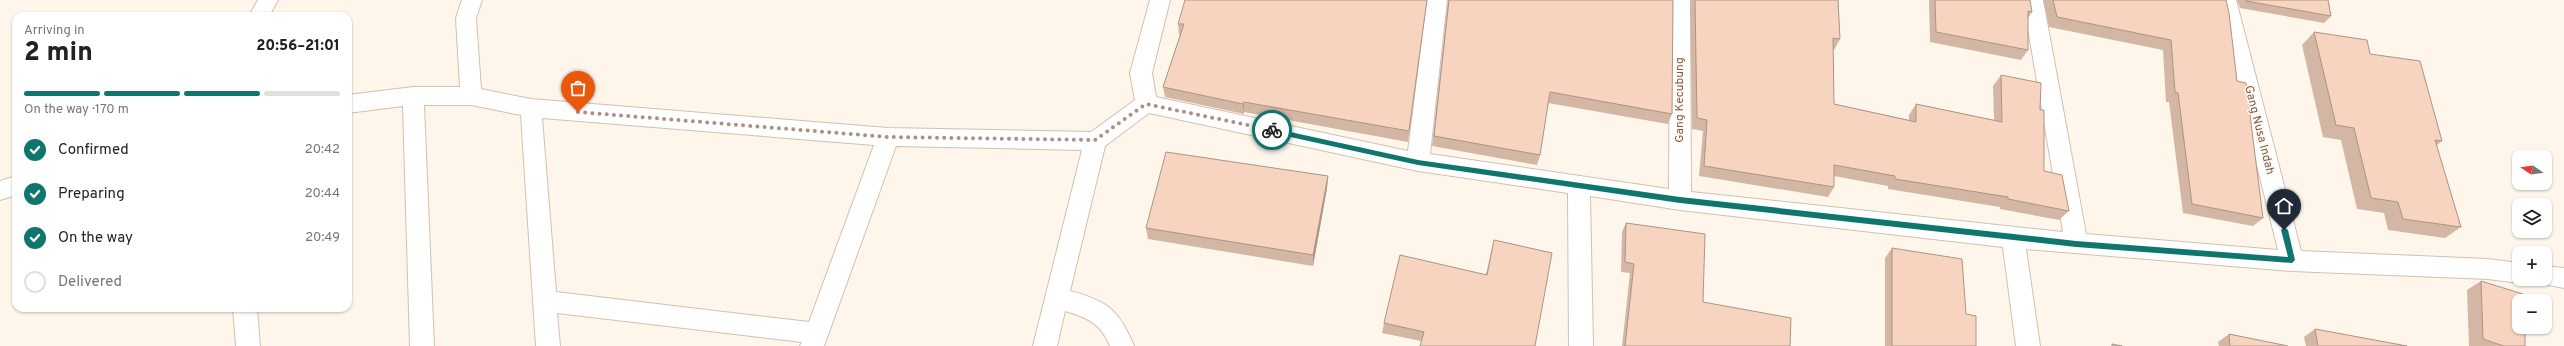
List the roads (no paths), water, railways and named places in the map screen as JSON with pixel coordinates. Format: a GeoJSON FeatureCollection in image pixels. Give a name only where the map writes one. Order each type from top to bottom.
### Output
{"type":"FeatureCollection","features":[{"type":"Feature","properties":{"kind":"street"},"geometry":{"type":"LineString","coordinates":[[261,12],[268,0]]}},
{"type":"Feature","properties":{"kind":"street"},"geometry":{"type":"LineString","coordinates":[[471,96],[466,18],[472,0]]}},
{"type":"Feature","properties":{"kind":"street"},"geometry":{"type":"LineString","coordinates":[[1146,104],[1142,90],[1142,64],[1160,0]]}},
{"type":"Feature","properties":{"kind":"street"},"geometry":{"type":"LineString","coordinates":[[1418,162],[1437,0]]}},
{"type":"Feature","properties":{"kind":"street","name":"Gang Kecubung"},"geometry":{"type":"LineString","coordinates":[[1680,0],[1680,200]]}},
{"type":"Feature","properties":{"kind":"street"},"geometry":{"type":"LineString","coordinates":[[2032,0],[2076,244]]}},
{"type":"Feature","properties":{"kind":"street","name":"Gang Nusa Indah"},"geometry":{"type":"LineString","coordinates":[[2226,0],[2292,260]]}},
{"type":"Feature","properties":{"kind":"street"},"geometry":{"type":"LineString","coordinates":[[413,96],[422,346]]}},
{"type":"Feature","properties":{"kind":"street"},"geometry":{"type":"LineString","coordinates":[[352,104],[413,96],[471,96],[532,108],[888,137],[1095,140],[1146,104],[1418,162],[1680,200],[2076,244],[2292,260],[2488,269],[2512,272]]}},
{"type":"Feature","properties":{"kind":"street"},"geometry":{"type":"LineString","coordinates":[[532,108],[547,301],[548,346]]}},
{"type":"Feature","properties":{"kind":"street"},"geometry":{"type":"LineString","coordinates":[[547,301],[814,340],[888,137]]}},
{"type":"Feature","properties":{"kind":"street"},"geometry":{"type":"LineString","coordinates":[[1045,346],[1095,140]]}},
{"type":"Feature","properties":{"kind":"street"},"geometry":{"type":"LineString","coordinates":[[0,191],[12,186]]}},
{"type":"Feature","properties":{"kind":"street"},"geometry":{"type":"LineString","coordinates":[[1579,186],[1581,346]]}},
{"type":"Feature","properties":{"kind":"street"},"geometry":{"type":"LineString","coordinates":[[2013,238],[2028,346]]}},
{"type":"Feature","properties":{"kind":"street"},"geometry":{"type":"LineString","coordinates":[[2552,277],[2564,278]]}},
{"type":"Feature","properties":{"kind":"street"},"geometry":{"type":"LineString","coordinates":[[1056,298],[1097,310],[1115,326],[1122,346]]}},
{"type":"Feature","properties":{"kind":"street"},"geometry":{"type":"LineString","coordinates":[[245,312],[248,346]]}}]}
